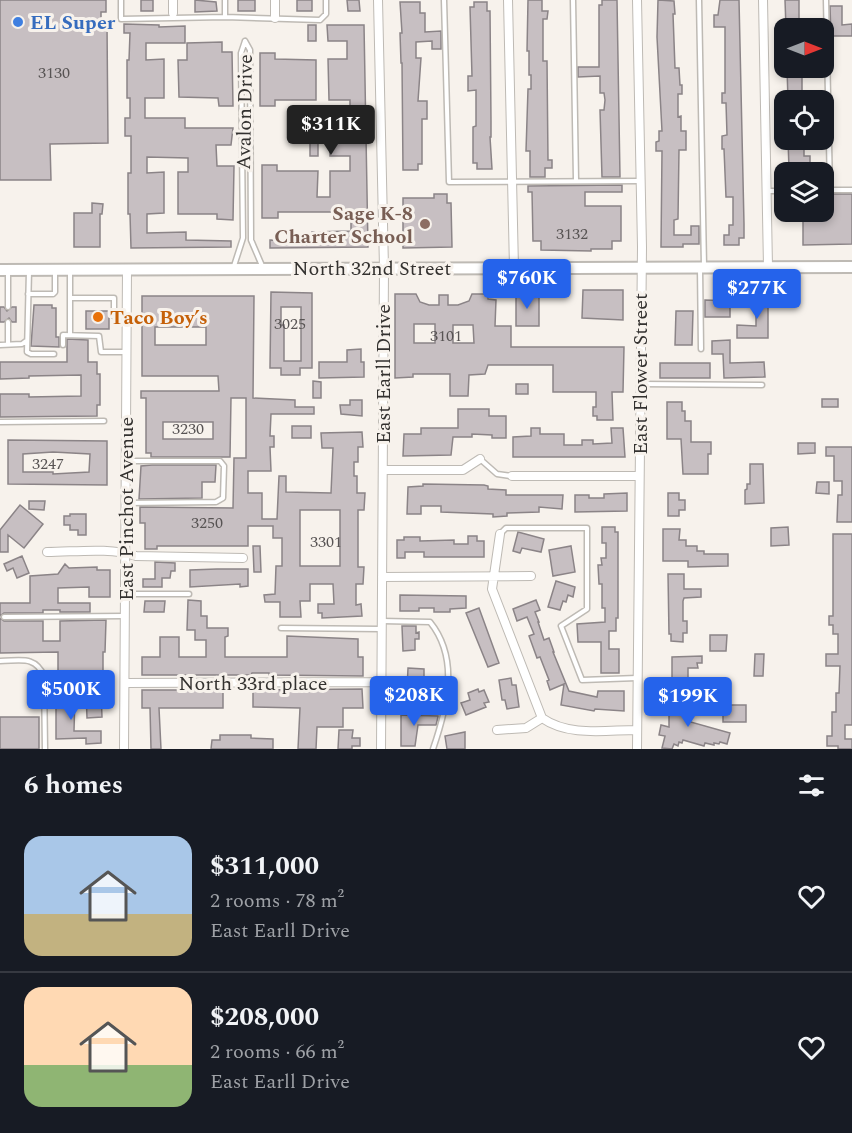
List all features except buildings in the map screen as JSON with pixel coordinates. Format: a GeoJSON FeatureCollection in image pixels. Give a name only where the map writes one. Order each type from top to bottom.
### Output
{"type":"FeatureCollection","features":[{"type":"Feature","properties":{"kind":"main road","name":"North 32nd Street"},"geometry":{"type":"LineString","coordinates":[[4,270],[852,267]]}},
{"type":"Feature","properties":{"kind":"street"},"geometry":{"type":"LineString","coordinates":[[172,0],[173,13]]}},
{"type":"Feature","properties":{"kind":"street"},"geometry":{"type":"LineString","coordinates":[[275,0],[275,18]]}},
{"type":"Feature","properties":{"kind":"street","name":"East Earll Drive"},"geometry":{"type":"LineString","coordinates":[[378,0],[384,268],[381,749]]}},
{"type":"Feature","properties":{"kind":"street"},"geometry":{"type":"LineString","coordinates":[[508,0],[514,268]]}},
{"type":"Feature","properties":{"kind":"street","name":"East Flower Street"},"geometry":{"type":"LineString","coordinates":[[637,0],[641,181],[637,749]]}},
{"type":"Feature","properties":{"kind":"street"},"geometry":{"type":"LineString","coordinates":[[763,0],[768,267]]}},
{"type":"Feature","properties":{"kind":"street","name":"East Pinchot Avenue"},"geometry":{"type":"LineString","coordinates":[[124,749],[127,269]]}},
{"type":"Feature","properties":{"kind":"street"},"geometry":{"type":"LineString","coordinates":[[383,470],[463,470],[480,459]]}},
{"type":"Feature","properties":{"kind":"street"},"geometry":{"type":"LineString","coordinates":[[512,476],[639,476]]}},
{"type":"Feature","properties":{"kind":"street"},"geometry":{"type":"LineString","coordinates":[[500,534],[492,589],[542,718],[568,730],[637,730]]}},
{"type":"Feature","properties":{"kind":"street"},"geometry":{"type":"LineString","coordinates":[[47,552],[125,552],[136,556],[243,558]]}},
{"type":"Feature","properties":{"kind":"street"},"geometry":{"type":"LineString","coordinates":[[382,577],[531,576]]}},
{"type":"Feature","properties":{"kind":"street","name":"North 33rd place"},"geometry":{"type":"LineString","coordinates":[[125,683],[382,682]]}},
{"type":"Feature","properties":{"kind":"street"},"geometry":{"type":"LineString","coordinates":[[497,730],[526,728],[542,718]]}},
{"type":"Feature","properties":{"kind":"lane"},"geometry":{"type":"LineString","coordinates":[[121,0],[121,19],[225,17],[320,20],[327,14],[326,0]]}},
{"type":"Feature","properties":{"kind":"lane"},"geometry":{"type":"LineString","coordinates":[[225,0],[225,17]]}},
{"type":"Feature","properties":{"kind":"lane"},"geometry":{"type":"LineString","coordinates":[[444,0],[449,182],[641,181]]}},
{"type":"Feature","properties":{"kind":"lane"},"geometry":{"type":"LineString","coordinates":[[573,0],[576,180]]}},
{"type":"Feature","properties":{"kind":"lane"},"geometry":{"type":"LineString","coordinates":[[699,0],[701,349]]}},
{"type":"Feature","properties":{"kind":"lane"},"geometry":{"type":"LineString","coordinates":[[826,0],[829,162]]}},
{"type":"Feature","properties":{"kind":"lane","name":"Avalon Drive"},"geometry":{"type":"LineString","coordinates":[[233,269],[243,238],[241,53],[245,41],[250,50],[251,240],[263,269]]}},
{"type":"Feature","properties":{"kind":"lane"},"geometry":{"type":"LineString","coordinates":[[834,190],[852,190]]}},
{"type":"Feature","properties":{"kind":"lane"},"geometry":{"type":"LineString","coordinates":[[766,191],[774,191]]}},
{"type":"Feature","properties":{"kind":"lane"},"geometry":{"type":"LineString","coordinates":[[4,270],[8,307]]}},
{"type":"Feature","properties":{"kind":"lane"},"geometry":{"type":"LineString","coordinates":[[29,270],[27,352],[54,354]]}},
{"type":"Feature","properties":{"kind":"lane"},"geometry":{"type":"LineString","coordinates":[[28,294],[55,292],[55,270]]}},
{"type":"Feature","properties":{"kind":"lane"},"geometry":{"type":"LineString","coordinates":[[70,270],[70,336]]}},
{"type":"Feature","properties":{"kind":"lane"},"geometry":{"type":"LineString","coordinates":[[70,298],[114,298],[114,316]]}},
{"type":"Feature","properties":{"kind":"lane"},"geometry":{"type":"LineString","coordinates":[[8,322],[8,345]]}},
{"type":"Feature","properties":{"kind":"lane"},"geometry":{"type":"LineString","coordinates":[[63,345],[63,335],[99,336],[101,352],[127,352]]}},
{"type":"Feature","properties":{"kind":"lane"},"geometry":{"type":"LineString","coordinates":[[0,345],[22,344],[27,340]]}},
{"type":"Feature","properties":{"kind":"lane"},"geometry":{"type":"LineString","coordinates":[[640,384],[762,385]]}},
{"type":"Feature","properties":{"kind":"lane"},"geometry":{"type":"LineString","coordinates":[[0,422],[104,421]]}},
{"type":"Feature","properties":{"kind":"lane"},"geometry":{"type":"LineString","coordinates":[[480,459],[498,474],[512,476]]}},
{"type":"Feature","properties":{"kind":"lane"},"geometry":{"type":"LineString","coordinates":[[126,461],[220,461],[224,466],[223,498],[216,502],[126,503]]}},
{"type":"Feature","properties":{"kind":"lane"},"geometry":{"type":"LineString","coordinates":[[500,534],[506,528],[587,528],[587,609],[561,626],[582,680],[638,678]]}},
{"type":"Feature","properties":{"kind":"lane"},"geometry":{"type":"LineString","coordinates":[[125,594],[189,594]]}},
{"type":"Feature","properties":{"kind":"lane"},"geometry":{"type":"LineString","coordinates":[[4,617],[125,616]]}},
{"type":"Feature","properties":{"kind":"lane"},"geometry":{"type":"LineString","coordinates":[[281,628],[430,622],[437,632],[448,662],[445,716],[433,749]]}},
{"type":"Feature","properties":{"kind":"lane"},"geometry":{"type":"LineString","coordinates":[[0,661],[31,661],[39,666],[44,676],[45,749]]}},
{"type":"Feature","properties":{"kind":"place","name":"EL Super"},"geometry":{"type":"Point","coordinates":[18,22]}},
{"type":"Feature","properties":{"kind":"place","name":"Sage K-8 Charter School"},"geometry":{"type":"Point","coordinates":[425,224]}},
{"type":"Feature","properties":{"kind":"place","name":"Taco Boy’s"},"geometry":{"type":"Point","coordinates":[98,317]}}]}
